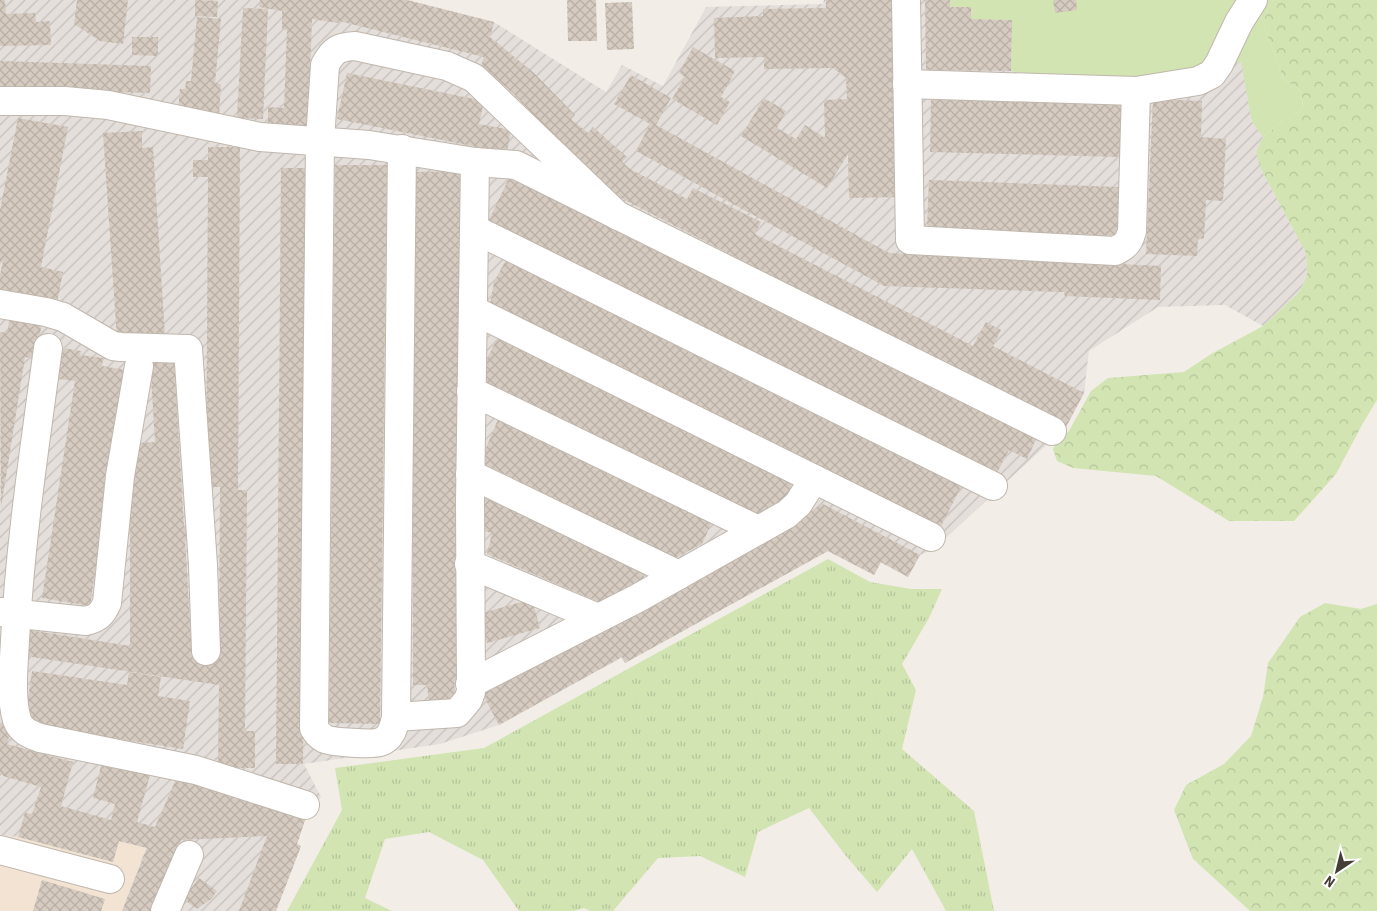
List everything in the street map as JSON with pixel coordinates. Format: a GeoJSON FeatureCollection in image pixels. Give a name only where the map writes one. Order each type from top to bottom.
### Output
{"type":"FeatureCollection","features":[{"type":"Feature","properties":{"kind":"lane"},"geometry":{"type":"LineString","coordinates":[[906,0],[910,240],[1115,250],[1124,247],[1129,241],[1132,231],[1136,90]]}},
{"type":"Feature","properties":{"kind":"lane"},"geometry":{"type":"LineString","coordinates":[[908,84],[1136,90],[1198,81],[1212,74],[1219,64],[1239,22],[1253,0]]}},
{"type":"Feature","properties":{"kind":"lane"},"geometry":{"type":"LineString","coordinates":[[402,149],[396,717],[394,727],[389,736],[379,742],[334,741],[319,735],[314,728],[320,140],[325,65],[331,54],[341,47],[355,46],[462,71],[481,83],[618,216]]}},
{"type":"Feature","properties":{"kind":"lane"},"geometry":{"type":"LineString","coordinates":[[0,101],[65,101],[108,105],[260,137],[320,140],[402,149],[475,162],[516,165],[1052,431]]}},
{"type":"Feature","properties":{"kind":"lane"},"geometry":{"type":"LineString","coordinates":[[516,165],[525,125]]}},
{"type":"Feature","properties":{"kind":"lane"},"geometry":{"type":"LineString","coordinates":[[396,717],[457,714],[468,700],[471,692],[470,474],[475,162]]}},
{"type":"Feature","properties":{"kind":"lane"},"geometry":{"type":"LineString","coordinates":[[474,229],[993,486]]}},
{"type":"Feature","properties":{"kind":"lane"},"geometry":{"type":"LineString","coordinates":[[0,304],[46,312],[62,317],[113,346],[188,349],[203,565],[206,651]]}},
{"type":"Feature","properties":{"kind":"lane"},"geometry":{"type":"LineString","coordinates":[[473,310],[930,537]]}},
{"type":"Feature","properties":{"kind":"lane"},"geometry":{"type":"LineString","coordinates":[[48,348],[21,556],[8,613],[14,669],[15,707],[22,729],[40,738],[196,770],[305,805]]}},
{"type":"Feature","properties":{"kind":"lane"},"geometry":{"type":"LineString","coordinates":[[8,613],[86,621],[96,618],[103,612],[107,603],[120,476],[139,366]]}},
{"type":"Feature","properties":{"kind":"lane"},"geometry":{"type":"LineString","coordinates":[[471,391],[758,530]]}},
{"type":"Feature","properties":{"kind":"lane"},"geometry":{"type":"LineString","coordinates":[[470,474],[679,574]]}},
{"type":"Feature","properties":{"kind":"lane"},"geometry":{"type":"LineString","coordinates":[[470,684],[598,618],[787,514],[798,504],[814,479]]}},
{"type":"Feature","properties":{"kind":"lane"},"geometry":{"type":"LineString","coordinates":[[470,564],[598,618]]}},
{"type":"Feature","properties":{"kind":"lane"},"geometry":{"type":"LineString","coordinates":[[0,850],[110,879]]}},
{"type":"Feature","properties":{"kind":"lane"},"geometry":{"type":"LineString","coordinates":[[165,911],[189,855]]}},
{"type":"Feature","properties":{"kind":"shaded area"},"geometry":{"type":"Polygon","coordinates":[[[0,0],[407,0],[494,22],[606,92],[622,65],[663,86],[706,7],[823,4],[824,0],[950,0],[971,7],[972,19],[1012,20],[1011,71],[1113,84],[1242,61],[1252,122],[1263,137],[1256,152],[1261,169],[1306,253],[1307,275],[1300,291],[1263,326],[1225,305],[1158,307],[1089,351],[1084,393],[1066,427],[934,549],[920,555],[908,577],[881,563],[874,575],[828,551],[625,663],[621,658],[499,725],[440,744],[304,764],[321,797],[305,820],[297,844],[301,846],[276,911],[122,911],[146,848],[119,841],[113,862],[18,837],[0,835],[0,0]]]}},
{"type":"Feature","properties":{"kind":"shaded area"},"geometry":{"type":"Polygon","coordinates":[[[0,835],[18,837],[113,862],[119,841],[147,848],[122,911],[0,911],[0,835]]]}},
{"type":"Feature","properties":{"kind":"green space"},"geometry":{"type":"Polygon","coordinates":[[[950,0],[1274,0],[1266,15],[1264,26],[1283,79],[1300,90],[1304,108],[1283,121],[1263,137],[1252,122],[1241,62],[1113,84],[1011,71],[1012,20],[971,19],[971,7],[950,7],[950,0]]]}},
{"type":"Feature","properties":{"kind":"green space"},"geometry":{"type":"Polygon","coordinates":[[[1274,0],[1377,0],[1377,400],[1336,474],[1294,521],[1229,521],[1156,476],[1073,468],[1057,461],[1053,449],[1059,439],[1069,431],[1091,391],[1108,378],[1184,372],[1211,354],[1263,326],[1300,291],[1307,275],[1306,253],[1261,169],[1256,152],[1263,137],[1283,121],[1304,108],[1300,90],[1283,79],[1264,26],[1266,15],[1274,0]]]}},
{"type":"Feature","properties":{"kind":"green space"},"geometry":{"type":"Polygon","coordinates":[[[828,559],[870,582],[911,589],[942,589],[929,618],[902,664],[916,690],[902,749],[974,811],[994,911],[946,911],[912,849],[877,892],[809,808],[758,832],[745,877],[700,856],[658,858],[613,911],[590,911],[584,908],[574,911],[519,911],[483,860],[429,832],[385,839],[365,898],[392,911],[287,911],[342,810],[335,768],[484,748],[828,559]]]}},
{"type":"Feature","properties":{"kind":"green space"},"geometry":{"type":"Polygon","coordinates":[[[1325,603],[1361,609],[1377,604],[1377,911],[1250,911],[1193,859],[1174,810],[1186,785],[1224,764],[1251,736],[1263,697],[1268,663],[1300,617],[1325,603]]]}},
{"type":"Feature","properties":{"kind":"building"},"geometry":{"type":"Polygon","coordinates":[[[0,0],[5,0],[6,14],[35,13],[36,22],[50,21],[51,45],[0,46],[0,0]]]}},
{"type":"Feature","properties":{"kind":"building"},"geometry":{"type":"Polygon","coordinates":[[[77,0],[128,0],[123,44],[100,41],[74,24],[77,0]]]}},
{"type":"Feature","properties":{"kind":"building"},"geometry":{"type":"Polygon","coordinates":[[[195,0],[218,1],[217,17],[195,16],[195,0]]]}},
{"type":"Feature","properties":{"kind":"building"},"geometry":{"type":"Polygon","coordinates":[[[260,0],[407,0],[494,22],[490,37],[534,73],[575,115],[571,119],[588,133],[593,127],[627,157],[622,162],[630,169],[687,199],[693,188],[761,222],[755,234],[973,346],[986,322],[1001,330],[993,346],[1084,393],[1066,427],[615,195],[547,136],[550,132],[513,93],[481,66],[484,57],[339,21],[338,23],[312,19],[308,127],[268,126],[268,107],[284,108],[287,30],[282,30],[282,11],[259,7],[260,0]]]}},
{"type":"Feature","properties":{"kind":"building"},"geometry":{"type":"Polygon","coordinates":[[[567,0],[596,0],[597,41],[568,41],[567,0]]]}},
{"type":"Feature","properties":{"kind":"building"},"geometry":{"type":"Polygon","coordinates":[[[826,0],[894,0],[898,197],[849,198],[848,154],[827,188],[741,136],[764,98],[786,111],[777,128],[796,139],[805,125],[825,138],[824,100],[847,99],[846,78],[833,68],[764,69],[764,57],[715,58],[714,18],[763,16],[763,9],[826,8],[826,0]]]}},
{"type":"Feature","properties":{"kind":"building"},"geometry":{"type":"Polygon","coordinates":[[[925,0],[950,0],[950,7],[971,7],[971,19],[1012,20],[1011,71],[926,70],[925,0]]]}},
{"type":"Feature","properties":{"kind":"building"},"geometry":{"type":"Polygon","coordinates":[[[1053,0],[1076,0],[1077,10],[1055,13],[1053,0]]]}},
{"type":"Feature","properties":{"kind":"building"},"geometry":{"type":"Polygon","coordinates":[[[632,2],[634,49],[607,50],[605,3],[632,2]]]}},
{"type":"Feature","properties":{"kind":"building"},"geometry":{"type":"Polygon","coordinates":[[[243,8],[268,9],[263,119],[237,118],[243,8]]]}},
{"type":"Feature","properties":{"kind":"building"},"geometry":{"type":"Polygon","coordinates":[[[197,17],[221,19],[215,83],[221,84],[219,116],[178,113],[180,89],[185,89],[186,81],[191,81],[197,17]]]}},
{"type":"Feature","properties":{"kind":"building"},"geometry":{"type":"Polygon","coordinates":[[[132,37],[158,37],[158,56],[132,55],[132,37]]]}},
{"type":"Feature","properties":{"kind":"building"},"geometry":{"type":"Polygon","coordinates":[[[693,47],[735,71],[721,97],[730,102],[717,125],[672,99],[685,77],[679,73],[693,47]]]}},
{"type":"Feature","properties":{"kind":"building"},"geometry":{"type":"Polygon","coordinates":[[[0,61],[151,66],[150,93],[0,89],[0,61]]]}},
{"type":"Feature","properties":{"kind":"building"},"geometry":{"type":"Polygon","coordinates":[[[347,73],[484,101],[479,124],[511,130],[507,153],[337,119],[347,73]]]}},
{"type":"Feature","properties":{"kind":"building"},"geometry":{"type":"Polygon","coordinates":[[[631,75],[671,98],[656,125],[889,253],[1161,266],[1160,300],[1065,296],[1064,292],[884,286],[636,151],[650,124],[614,104],[631,75]]]}},
{"type":"Feature","properties":{"kind":"building"},"geometry":{"type":"Polygon","coordinates":[[[931,99],[1122,103],[1120,157],[930,152],[931,99]]]}},
{"type":"Feature","properties":{"kind":"building"},"geometry":{"type":"Polygon","coordinates":[[[1153,99],[1202,101],[1201,137],[1226,139],[1223,201],[1206,200],[1204,239],[1198,238],[1197,256],[1146,254],[1153,99]]]}},
{"type":"Feature","properties":{"kind":"building"},"geometry":{"type":"Polygon","coordinates":[[[18,118],[68,127],[41,267],[63,272],[57,303],[0,297],[0,275],[3,261],[0,261],[0,210],[18,118]]]}},
{"type":"Feature","properties":{"kind":"building"},"geometry":{"type":"Polygon","coordinates":[[[142,131],[142,148],[153,147],[165,336],[117,339],[103,133],[142,131]]]}},
{"type":"Feature","properties":{"kind":"building"},"geometry":{"type":"Polygon","coordinates":[[[208,147],[240,147],[238,490],[247,490],[245,731],[255,731],[255,768],[218,768],[219,685],[25,656],[29,630],[130,646],[130,478],[137,443],[155,442],[150,360],[174,359],[184,526],[190,525],[191,540],[185,540],[192,655],[219,659],[220,487],[206,487],[208,177],[193,177],[193,160],[208,160],[208,147]]]}},
{"type":"Feature","properties":{"kind":"building"},"geometry":{"type":"Polygon","coordinates":[[[335,165],[387,165],[380,724],[329,723],[335,165]]]}},
{"type":"Feature","properties":{"kind":"building"},"geometry":{"type":"Polygon","coordinates":[[[281,168],[308,168],[303,764],[276,764],[281,168]]]}},
{"type":"Feature","properties":{"kind":"building"},"geometry":{"type":"Polygon","coordinates":[[[463,171],[459,680],[454,681],[456,699],[429,703],[427,685],[413,685],[412,172],[463,171]]]}},
{"type":"Feature","properties":{"kind":"building"},"geometry":{"type":"Polygon","coordinates":[[[509,178],[1037,437],[1027,459],[1009,450],[997,473],[488,222],[509,178]]]}},
{"type":"Feature","properties":{"kind":"building"},"geometry":{"type":"Polygon","coordinates":[[[929,180],[1119,187],[1117,236],[927,228],[929,180]]]}},
{"type":"Feature","properties":{"kind":"building"},"geometry":{"type":"Polygon","coordinates":[[[507,258],[963,483],[940,528],[490,305],[494,282],[507,258]]]}},
{"type":"Feature","properties":{"kind":"building"},"geometry":{"type":"Polygon","coordinates":[[[10,316],[42,321],[36,359],[25,357],[1,508],[0,332],[7,333],[10,316]]]}},
{"type":"Feature","properties":{"kind":"building"},"geometry":{"type":"Polygon","coordinates":[[[499,336],[794,480],[784,502],[759,517],[482,383],[485,362],[499,336]]]}},
{"type":"Feature","properties":{"kind":"building"},"geometry":{"type":"Polygon","coordinates":[[[63,348],[81,351],[80,355],[103,358],[102,366],[126,370],[90,606],[42,598],[75,381],[58,379],[63,348]]]}},
{"type":"Feature","properties":{"kind":"building"},"geometry":{"type":"Polygon","coordinates":[[[499,417],[713,520],[702,544],[675,558],[480,462],[499,417]]]}},
{"type":"Feature","properties":{"kind":"building"},"geometry":{"type":"Polygon","coordinates":[[[489,497],[646,572],[637,592],[606,605],[487,554],[492,533],[480,530],[483,499],[489,497]]]}},
{"type":"Feature","properties":{"kind":"building"},"geometry":{"type":"Polygon","coordinates":[[[823,504],[920,555],[908,577],[881,562],[874,575],[828,551],[625,663],[622,657],[499,725],[482,693],[823,504]]]}},
{"type":"Feature","properties":{"kind":"building"},"geometry":{"type":"Polygon","coordinates":[[[532,599],[540,628],[487,643],[479,614],[532,599]]]}},
{"type":"Feature","properties":{"kind":"building"},"geometry":{"type":"Polygon","coordinates":[[[32,671],[127,685],[129,672],[161,677],[158,696],[190,701],[183,749],[36,726],[37,721],[29,720],[27,706],[32,671]]]}},
{"type":"Feature","properties":{"kind":"building"},"geometry":{"type":"Polygon","coordinates":[[[0,723],[12,726],[7,744],[73,762],[61,806],[111,820],[115,804],[93,798],[102,762],[150,775],[137,822],[155,827],[177,777],[305,820],[297,844],[301,846],[276,911],[239,911],[267,836],[181,840],[152,911],[122,911],[147,848],[119,841],[113,862],[18,837],[25,813],[32,814],[41,787],[3,776],[0,772],[0,723]]]}},
{"type":"Feature","properties":{"kind":"building"},"geometry":{"type":"Polygon","coordinates":[[[199,878],[217,891],[211,899],[197,909],[183,899],[199,878]]]}},
{"type":"Feature","properties":{"kind":"building"},"geometry":{"type":"Polygon","coordinates":[[[42,880],[105,899],[101,911],[33,911],[42,880]]]}}]}
